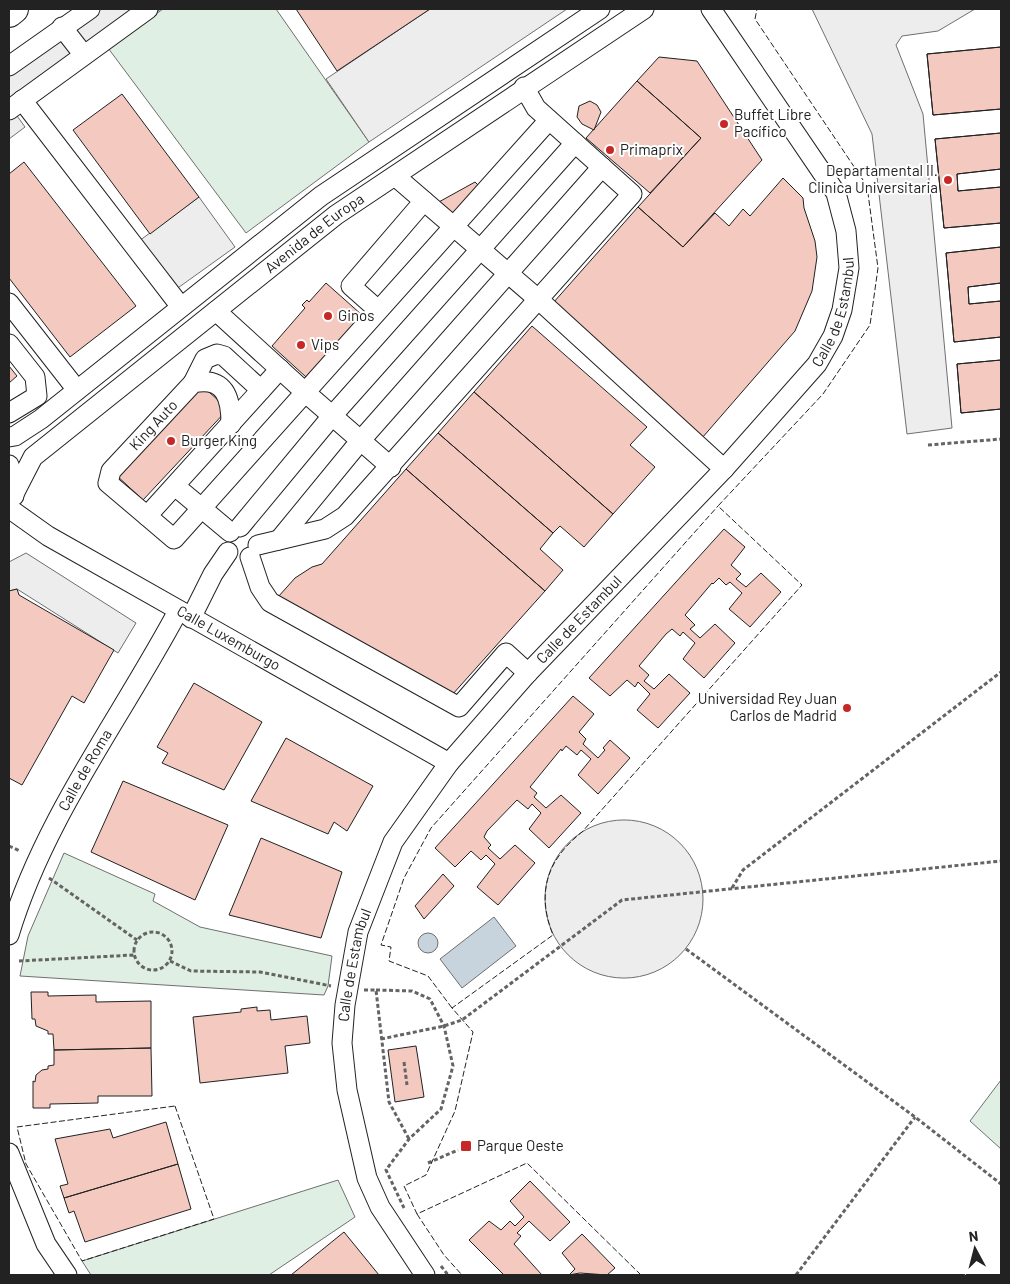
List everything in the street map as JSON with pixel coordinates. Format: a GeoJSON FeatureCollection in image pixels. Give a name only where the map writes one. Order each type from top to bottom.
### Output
{"type":"FeatureCollection","features":[{"type":"Feature","properties":{"kind":"highway"},"geometry":{"type":"LineString","coordinates":[[9,13],[14,9]]}},
{"type":"Feature","properties":{"kind":"street"},"geometry":{"type":"LineString","coordinates":[[9,66],[90,9]]}},
{"type":"Feature","properties":{"kind":"street"},"geometry":{"type":"LineString","coordinates":[[148,9],[83,54],[15,105],[181,307]]}},
{"type":"Feature","properties":{"kind":"street","name":"Avenida de Europa"},"geometry":{"type":"LineString","coordinates":[[9,437],[16,436],[41,419],[321,196],[600,9]]}},
{"type":"Feature","properties":{"kind":"street","name":"Avenida de Europa"},"geometry":{"type":"LineString","coordinates":[[11,504],[33,457],[336,216],[524,87],[644,9]]}},
{"type":"Feature","properties":{"kind":"street","name":"Calle de Estambul"},"geometry":{"type":"LineString","coordinates":[[426,1275],[380,1206],[367,1178],[347,1090],[343,1052],[348,989],[358,932],[394,842],[448,763],[528,673],[724,469],[817,364],[832,336],[842,310],[849,268],[846,231],[836,194],[711,9]]}},
{"type":"Feature","properties":{"kind":"street"},"geometry":{"type":"LineString","coordinates":[[62,27],[83,54]]}},
{"type":"Feature","properties":{"kind":"street"},"geometry":{"type":"LineString","coordinates":[[524,87],[533,105],[632,194],[391,467],[345,516],[325,529],[279,540],[254,551],[260,587],[270,602],[459,707],[506,653],[528,673]]}},
{"type":"Feature","properties":{"kind":"street"},"geometry":{"type":"LineString","coordinates":[[280,369],[148,516],[174,539],[306,394],[452,225],[549,120]]}},
{"type":"Feature","properties":{"kind":"street"},"geometry":{"type":"LineString","coordinates":[[176,486],[203,509],[235,530],[332,416],[575,143]]}},
{"type":"Feature","properties":{"kind":"street"},"geometry":{"type":"LineString","coordinates":[[279,540],[361,440],[602,167]]}},
{"type":"Feature","properties":{"kind":"street"},"geometry":{"type":"LineString","coordinates":[[395,176],[539,300],[724,469]]}},
{"type":"Feature","properties":{"kind":"street"},"geometry":{"type":"LineString","coordinates":[[378,310],[351,286],[424,201]]}},
{"type":"Feature","properties":{"kind":"street"},"geometry":{"type":"LineString","coordinates":[[9,303],[77,390]]}},
{"type":"Feature","properties":{"kind":"street"},"geometry":{"type":"LineString","coordinates":[[216,311],[306,394],[391,467]]}},
{"type":"Feature","properties":{"kind":"street"},"geometry":{"type":"LineString","coordinates":[[9,344],[35,377],[37,396],[9,413]]}},
{"type":"Feature","properties":{"kind":"street"},"geometry":{"type":"LineString","coordinates":[[193,383],[205,359],[217,354],[224,356],[261,390]]}},
{"type":"Feature","properties":{"kind":"street"},"geometry":{"type":"LineString","coordinates":[[193,383],[204,381],[220,386],[231,402],[231,424]]}},
{"type":"Feature","properties":{"kind":"street","name":"King Auto"},"geometry":{"type":"LineString","coordinates":[[148,516],[108,483],[110,472],[193,383]]}},
{"type":"Feature","properties":{"kind":"street"},"geometry":{"type":"LineString","coordinates":[[9,465],[13,477],[11,504]]}},
{"type":"Feature","properties":{"kind":"street","name":"Calle Luxemburgo"},"geometry":{"type":"LineString","coordinates":[[11,504],[48,536],[448,763]]}},
{"type":"Feature","properties":{"kind":"street","name":"Calle de Roma"},"geometry":{"type":"LineString","coordinates":[[9,935],[35,868],[71,794],[185,615],[228,552]]}},
{"type":"Feature","properties":{"kind":"street"},"geometry":{"type":"LineString","coordinates":[[9,1153],[46,1244],[67,1275]]}},
{"type":"Feature","properties":{"kind":"path"},"geometry":{"type":"LineString","coordinates":[[928,445],[1001,439]]}},
{"type":"Feature","properties":{"kind":"path"},"geometry":{"type":"LineString","coordinates":[[732,888],[743,870],[1001,672]]}},
{"type":"Feature","properties":{"kind":"path"},"geometry":{"type":"LineString","coordinates":[[9,847],[20,851]]}},
{"type":"Feature","properties":{"kind":"path"},"geometry":{"type":"LineString","coordinates":[[381,1039],[444,1026],[462,1020],[622,900],[1001,861]]}},
{"type":"Feature","properties":{"kind":"path"},"geometry":{"type":"LineString","coordinates":[[49,878],[137,940]]}},
{"type":"Feature","properties":{"kind":"path"},"geometry":{"type":"LineString","coordinates":[[154,931],[166,936],[173,948],[170,961],[160,969],[147,969],[141,966],[134,955],[137,940],[148,932],[154,931]]}},
{"type":"Feature","properties":{"kind":"path"},"geometry":{"type":"LineString","coordinates":[[686,949],[1001,1184]]}},
{"type":"Feature","properties":{"kind":"path"},"geometry":{"type":"LineString","coordinates":[[19,961],[134,955]]}},
{"type":"Feature","properties":{"kind":"path"},"geometry":{"type":"LineString","coordinates":[[170,961],[191,971],[260,972],[348,989],[412,990],[430,999],[444,1026],[452,1066],[441,1109],[409,1139],[386,1170],[407,1215]]}},
{"type":"Feature","properties":{"kind":"path"},"geometry":{"type":"LineString","coordinates":[[376,990],[389,1102],[409,1139]]}},
{"type":"Feature","properties":{"kind":"path"},"geometry":{"type":"LineString","coordinates":[[404,1062],[407,1085]]}},
{"type":"Feature","properties":{"kind":"path"},"geometry":{"type":"LineString","coordinates":[[796,1275],[915,1118]]}},
{"type":"Feature","properties":{"kind":"path"},"geometry":{"type":"LineString","coordinates":[[428,1163],[458,1150]]}},
{"type":"Feature","properties":{"kind":"path"},"geometry":{"type":"LineString","coordinates":[[436,1259],[448,1275]]}},
{"type":"Feature","properties":{"kind":"green space"},"geometry":{"type":"Polygon","coordinates":[[[163,9],[276,9],[369,142],[246,233],[108,48],[163,9]]]}},
{"type":"Feature","properties":{"kind":"green space"},"geometry":{"type":"Polygon","coordinates":[[[64,853],[155,894],[153,901],[200,927],[332,956],[328,986],[324,995],[20,976],[28,936],[64,853]]]}},
{"type":"Feature","properties":{"kind":"green space"},"geometry":{"type":"Polygon","coordinates":[[[1001,1080],[1001,1149],[970,1121],[1001,1080]]]}},
{"type":"Feature","properties":{"kind":"green space"},"geometry":{"type":"Polygon","coordinates":[[[338,1180],[355,1217],[269,1275],[91,1275],[82,1261],[338,1180]]]}},
{"type":"Feature","properties":{"kind":"shaded area"},"geometry":{"type":"Polygon","coordinates":[[[95,9],[161,9],[15,113],[25,127],[9,139],[9,76],[97,10],[95,9]]]}},
{"type":"Feature","properties":{"kind":"shaded area"},"geometry":{"type":"Polygon","coordinates":[[[430,9],[567,9],[369,142],[326,79],[430,9]]]}},
{"type":"Feature","properties":{"kind":"shaded area"},"geometry":{"type":"Polygon","coordinates":[[[812,9],[975,9],[938,31],[902,36],[896,45],[923,114],[952,428],[907,434],[872,134],[812,9]]]}},
{"type":"Feature","properties":{"kind":"shaded area"},"geometry":{"type":"Polygon","coordinates":[[[199,197],[235,247],[175,290],[139,241],[199,197]]]}},
{"type":"Feature","properties":{"kind":"shaded area"},"geometry":{"type":"Polygon","coordinates":[[[26,553],[136,623],[118,653],[17,589],[9,591],[9,562],[26,553]]]}},
{"type":"Feature","properties":{"kind":"shaded area"},"geometry":{"type":"Polygon","coordinates":[[[624,820],[654,826],[668,833],[680,843],[690,855],[697,869],[703,899],[697,929],[690,943],[680,955],[668,965],[654,972],[624,978],[594,972],[580,965],[568,955],[558,943],[551,929],[545,899],[551,869],[558,855],[568,843],[580,833],[594,826],[624,820]]]}},
{"type":"Feature","properties":{"kind":"shaded area"},"geometry":{"type":"Polygon","coordinates":[[[494,917],[516,946],[462,988],[440,959],[494,917]]]}},
{"type":"Feature","properties":{"kind":"shaded area"},"geometry":{"type":"Polygon","coordinates":[[[424,933],[432,933],[438,939],[438,947],[432,953],[424,953],[418,947],[418,939],[424,933]]]}},
{"type":"Feature","properties":{"kind":"building"},"geometry":{"type":"Polygon","coordinates":[[[296,9],[430,9],[337,71],[296,9]]]}},
{"type":"Feature","properties":{"kind":"building"},"geometry":{"type":"Polygon","coordinates":[[[1001,47],[1001,109],[933,115],[927,54],[1001,47]]]}},
{"type":"Feature","properties":{"kind":"building"},"geometry":{"type":"Polygon","coordinates":[[[1001,47],[1001,109],[933,115],[927,54],[1001,47]]]}},
{"type":"Feature","properties":{"kind":"building"},"geometry":{"type":"Polygon","coordinates":[[[659,57],[697,61],[762,160],[683,247],[638,207],[701,138],[637,81],[659,57]]]}},
{"type":"Feature","properties":{"kind":"building"},"geometry":{"type":"Polygon","coordinates":[[[637,81],[701,138],[650,193],[586,138],[637,81]]]}},
{"type":"Feature","properties":{"kind":"building"},"geometry":{"type":"Polygon","coordinates":[[[122,94],[199,197],[150,234],[73,130],[122,94]]]}},
{"type":"Feature","properties":{"kind":"building"},"geometry":{"type":"Polygon","coordinates":[[[590,101],[597,105],[601,112],[594,130],[582,124],[577,117],[579,106],[590,101]]]}},
{"type":"Feature","properties":{"kind":"building","name":"Departamental II. Clinica Universitaria"},"geometry":{"type":"Polygon","coordinates":[[[1001,133],[1001,169],[957,174],[958,191],[1001,187],[1001,223],[944,228],[935,139],[1001,133]]]}},
{"type":"Feature","properties":{"kind":"building","name":"Departamental II. Clinica Universitaria"},"geometry":{"type":"Polygon","coordinates":[[[1001,133],[1001,169],[957,174],[958,191],[1001,187],[1001,223],[944,228],[935,139],[1001,133]]]}},
{"type":"Feature","properties":{"kind":"building"},"geometry":{"type":"Polygon","coordinates":[[[24,162],[136,306],[70,357],[9,278],[9,174],[24,162]]]}},
{"type":"Feature","properties":{"kind":"building"},"geometry":{"type":"Polygon","coordinates":[[[783,178],[803,198],[804,208],[815,241],[817,257],[812,291],[795,331],[702,438],[553,303],[638,207],[683,247],[715,213],[729,226],[743,209],[750,216],[783,178]]]}},
{"type":"Feature","properties":{"kind":"building"},"geometry":{"type":"Polygon","coordinates":[[[475,182],[481,188],[454,218],[437,203],[475,182]]]}},
{"type":"Feature","properties":{"kind":"building"},"geometry":{"type":"Polygon","coordinates":[[[1001,247],[1001,283],[968,287],[969,304],[1001,301],[1001,337],[954,342],[946,253],[1001,247]]]}},
{"type":"Feature","properties":{"kind":"building"},"geometry":{"type":"Polygon","coordinates":[[[1001,247],[1001,283],[968,287],[969,304],[1001,301],[1001,337],[954,342],[946,253],[1001,247]]]}},
{"type":"Feature","properties":{"kind":"building"},"geometry":{"type":"Polygon","coordinates":[[[326,283],[362,315],[306,377],[272,346],[305,308],[302,305],[307,300],[309,302],[326,283]]]}},
{"type":"Feature","properties":{"kind":"building"},"geometry":{"type":"Polygon","coordinates":[[[532,326],[647,427],[630,445],[655,467],[613,514],[474,392],[532,326]]]}},
{"type":"Feature","properties":{"kind":"building"},"geometry":{"type":"Polygon","coordinates":[[[1001,360],[1001,409],[961,413],[957,364],[1001,360]]]}},
{"type":"Feature","properties":{"kind":"building"},"geometry":{"type":"Polygon","coordinates":[[[1001,360],[1001,409],[961,413],[957,364],[1001,360]]]}},
{"type":"Feature","properties":{"kind":"building"},"geometry":{"type":"Polygon","coordinates":[[[9,366],[17,376],[9,383],[9,366]]]}},
{"type":"Feature","properties":{"kind":"building","name":"Burger King"},"geometry":{"type":"Polygon","coordinates":[[[199,383],[228,409],[143,500],[115,474],[199,383]]]}},
{"type":"Feature","properties":{"kind":"building"},"geometry":{"type":"Polygon","coordinates":[[[474,392],[613,514],[584,547],[560,526],[553,533],[438,433],[474,392]]]}},
{"type":"Feature","properties":{"kind":"building"},"geometry":{"type":"Polygon","coordinates":[[[438,433],[553,533],[540,549],[563,570],[545,591],[406,469],[438,433]]]}},
{"type":"Feature","properties":{"kind":"building"},"geometry":{"type":"Polygon","coordinates":[[[406,469],[545,591],[452,695],[278,597],[295,578],[312,567],[322,564],[406,469]]]}},
{"type":"Feature","properties":{"kind":"building"},"geometry":{"type":"Polygon","coordinates":[[[724,529],[745,547],[731,565],[741,574],[736,579],[746,587],[761,573],[781,592],[750,627],[729,609],[742,593],[730,582],[726,585],[719,578],[712,583],[685,615],[695,625],[690,629],[700,638],[715,624],[735,643],[704,678],[683,659],[695,643],[683,632],[680,636],[672,629],[666,634],[639,666],[649,675],[644,681],[654,689],[669,674],[690,693],[658,728],[637,710],[650,694],[638,682],[635,687],[627,680],[610,696],[589,678],[724,529]]]}},
{"type":"Feature","properties":{"kind":"building"},"geometry":{"type":"Polygon","coordinates":[[[17,589],[19,595],[114,650],[84,703],[72,696],[22,785],[9,778],[9,591],[17,589]]]}},
{"type":"Feature","properties":{"kind":"building"},"geometry":{"type":"Polygon","coordinates":[[[194,683],[262,722],[224,790],[162,763],[168,753],[157,747],[194,683]]]}},
{"type":"Feature","properties":{"kind":"building"},"geometry":{"type":"Polygon","coordinates":[[[573,696],[594,714],[579,732],[586,739],[583,744],[598,758],[610,740],[630,758],[598,794],[578,775],[591,759],[581,750],[577,755],[566,746],[562,751],[561,749],[530,787],[537,793],[534,797],[546,808],[561,795],[581,813],[549,848],[529,829],[541,813],[532,804],[528,809],[517,800],[487,831],[484,837],[491,845],[488,848],[500,859],[515,845],[535,863],[498,905],[477,887],[495,864],[486,855],[481,860],[471,851],[455,867],[435,848],[573,696]]]}},
{"type":"Feature","properties":{"kind":"building"},"geometry":{"type":"Polygon","coordinates":[[[286,738],[373,786],[347,831],[334,822],[328,834],[251,801],[286,738]]]}},
{"type":"Feature","properties":{"kind":"building"},"geometry":{"type":"Polygon","coordinates":[[[123,781],[228,825],[195,900],[91,852],[123,781]]]}},
{"type":"Feature","properties":{"kind":"building"},"geometry":{"type":"Polygon","coordinates":[[[261,838],[342,872],[321,938],[229,915],[261,838]]]}},
{"type":"Feature","properties":{"kind":"building"},"geometry":{"type":"Polygon","coordinates":[[[443,874],[454,886],[424,919],[415,906],[443,874]]]}},
{"type":"Feature","properties":{"kind":"building"},"geometry":{"type":"Polygon","coordinates":[[[31,992],[48,992],[48,996],[96,995],[96,1002],[151,1001],[151,1048],[54,1050],[53,1034],[48,1034],[48,1031],[36,1026],[35,1019],[32,1019],[31,992]]]}},
{"type":"Feature","properties":{"kind":"building"},"geometry":{"type":"Polygon","coordinates":[[[257,1007],[257,1011],[270,1010],[271,1020],[307,1016],[310,1043],[285,1046],[288,1073],[200,1083],[193,1017],[241,1012],[241,1009],[257,1007]]]}},
{"type":"Feature","properties":{"kind":"building"},"geometry":{"type":"Polygon","coordinates":[[[416,1046],[424,1097],[395,1102],[388,1050],[416,1046]]]}},
{"type":"Feature","properties":{"kind":"building"},"geometry":{"type":"Polygon","coordinates":[[[151,1048],[152,1096],[98,1096],[98,1103],[50,1104],[50,1108],[33,1108],[33,1081],[35,1082],[36,1075],[42,1070],[54,1065],[54,1050],[151,1048]]]}},
{"type":"Feature","properties":{"kind":"building"},"geometry":{"type":"Polygon","coordinates":[[[166,1122],[178,1164],[64,1198],[60,1186],[68,1184],[55,1139],[110,1129],[113,1138],[166,1122]]]}},
{"type":"Feature","properties":{"kind":"building"},"geometry":{"type":"Polygon","coordinates":[[[178,1164],[191,1209],[85,1242],[74,1211],[69,1213],[64,1198],[178,1164]]]}},
{"type":"Feature","properties":{"kind":"building"},"geometry":{"type":"Polygon","coordinates":[[[530,1181],[570,1222],[550,1241],[529,1221],[517,1233],[521,1236],[514,1244],[542,1275],[504,1275],[469,1240],[489,1221],[501,1230],[510,1221],[515,1226],[524,1217],[510,1201],[530,1181]]]}},
{"type":"Feature","properties":{"kind":"building"},"geometry":{"type":"Polygon","coordinates":[[[344,1232],[379,1275],[291,1275],[344,1232]]]}},
{"type":"Feature","properties":{"kind":"building"},"geometry":{"type":"Polygon","coordinates":[[[582,1234],[615,1268],[607,1275],[580,1273],[569,1275],[575,1269],[562,1253],[582,1234]]]}},
{"type":"Feature","properties":{"kind":"fence"},"geometry":{"type":"LineString","coordinates":[[641,1275],[527,1163],[417,1214],[404,1186],[426,1175],[455,1111],[473,1032],[452,1008],[553,935],[545,905],[545,891],[548,878],[560,854],[582,832],[802,585],[718,506],[823,394],[870,325],[878,268],[867,186],[755,19],[757,9]]}},
{"type":"Feature","properties":{"kind":"fence"},"geometry":{"type":"LineString","coordinates":[[452,1008],[428,976],[389,961],[391,947],[381,945],[404,878],[431,828],[718,506]]}},
{"type":"Feature","properties":{"kind":"fence"},"geometry":{"type":"LineString","coordinates":[[175,1106],[214,1219],[82,1261],[26,1164],[17,1127],[175,1106]]}},
{"type":"Feature","properties":{"kind":"fence"},"geometry":{"type":"LineString","coordinates":[[417,1214],[444,1255],[462,1275]]}},
{"type":"Feature","properties":{"kind":"place","name":"Buffet Libre Pacífico"},"geometry":{"type":"Point","coordinates":[724,124]}},
{"type":"Feature","properties":{"kind":"place","name":"Primaprix"},"geometry":{"type":"Point","coordinates":[610,150]}},
{"type":"Feature","properties":{"kind":"place","name":"Departamental II. Clinica Universitaria"},"geometry":{"type":"Point","coordinates":[948,180]}},
{"type":"Feature","properties":{"kind":"place","name":"Ginos"},"geometry":{"type":"Point","coordinates":[328,316]}},
{"type":"Feature","properties":{"kind":"place","name":"Vips"},"geometry":{"type":"Point","coordinates":[301,345]}},
{"type":"Feature","properties":{"kind":"place","name":"Burger King"},"geometry":{"type":"Point","coordinates":[171,441]}},
{"type":"Feature","properties":{"kind":"place","name":"Universidad Rey Juan Carlos de Madrid"},"geometry":{"type":"Point","coordinates":[847,708]}},
{"type":"Feature","properties":{"kind":"place","name":"Parque Oeste"},"geometry":{"type":"Point","coordinates":[466,1146]}}]}
